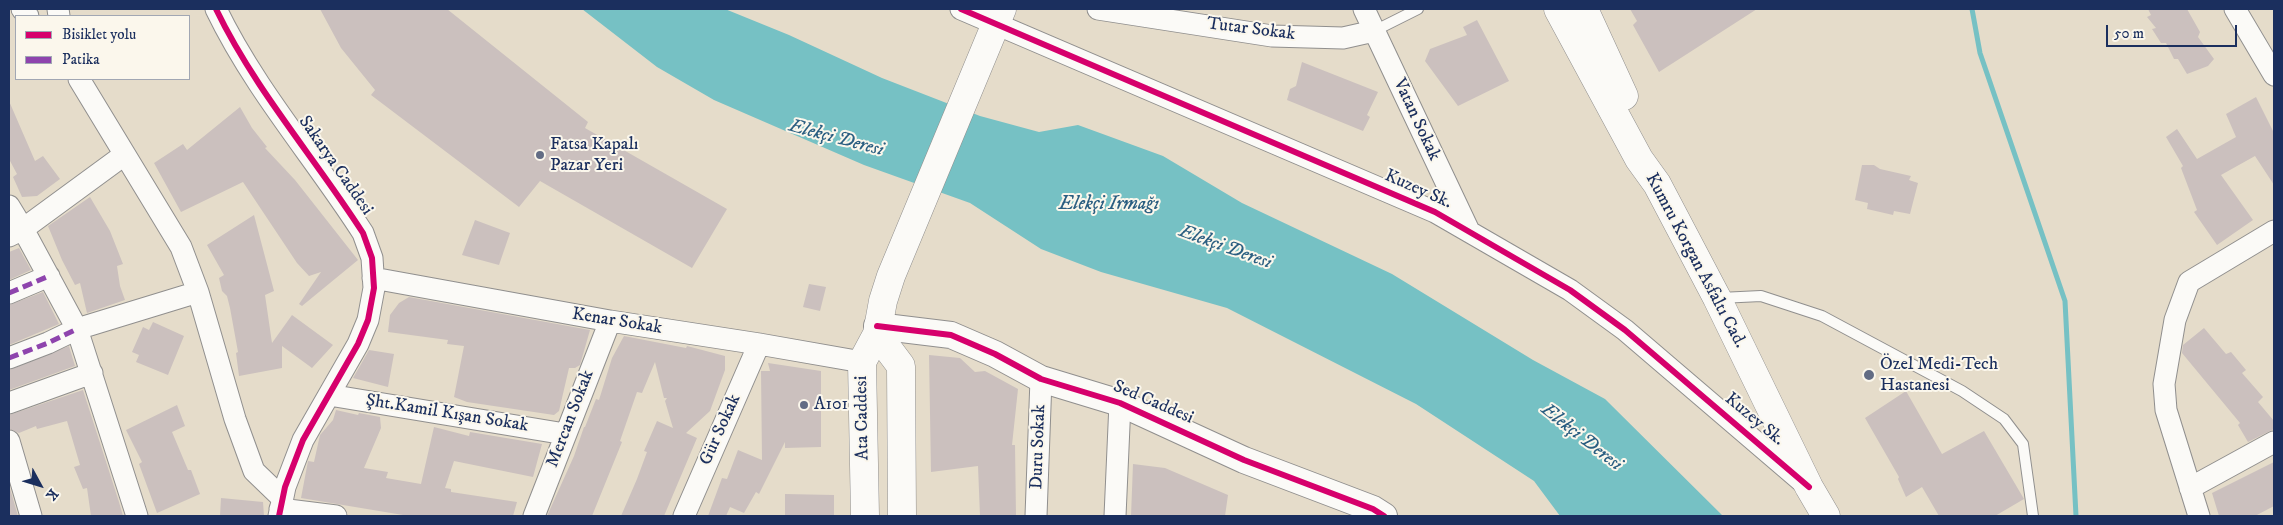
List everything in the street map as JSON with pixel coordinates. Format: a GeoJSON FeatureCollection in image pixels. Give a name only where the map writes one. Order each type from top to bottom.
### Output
{"type":"FeatureCollection","features":[{"type":"Feature","properties":{"kind":"main road","name":"Kumru Korgan Asfaltı Cad."},"geometry":{"type":"LineString","coordinates":[[1558,9],[1639,159],[1657,184],[1717,298],[1809,487],[1826,516]]}},
{"type":"Feature","properties":{"kind":"main road"},"geometry":{"type":"LineString","coordinates":[[1584,9],[1642,134],[1657,184]]}},
{"type":"Feature","properties":{"kind":"main road","name":"Ata Caddesi"},"geometry":{"type":"LineString","coordinates":[[865,516],[862,362],[877,330],[891,276],[995,24]]}},
{"type":"Feature","properties":{"kind":"main road"},"geometry":{"type":"LineString","coordinates":[[877,330],[901,366],[902,516]]}},
{"type":"Feature","properties":{"kind":"street","name":"Sakarya Caddesi"},"geometry":{"type":"LineString","coordinates":[[216,9],[229,35],[271,102],[363,233],[372,258],[374,288],[368,320],[358,344],[303,440],[280,508]]}},
{"type":"Feature","properties":{"kind":"street","name":"Kuzey Sk."},"geometry":{"type":"LineString","coordinates":[[961,9],[1435,212],[1570,290],[1625,330],[1809,487]]}},
{"type":"Feature","properties":{"kind":"street","name":"Tutar Sokak"},"geometry":{"type":"LineString","coordinates":[[1098,9],[1180,15],[1272,36],[1343,38],[1374,30]]}},
{"type":"Feature","properties":{"kind":"street","name":"Vatan Sokak"},"geometry":{"type":"LineString","coordinates":[[1364,9],[1469,232]]}},
{"type":"Feature","properties":{"kind":"street"},"geometry":{"type":"LineString","coordinates":[[2235,9],[2274,75]]}},
{"type":"Feature","properties":{"kind":"street"},"geometry":{"type":"LineString","coordinates":[[80,80],[181,247],[198,292],[234,419],[254,471],[280,508],[336,516]]}},
{"type":"Feature","properties":{"kind":"street"},"geometry":{"type":"LineString","coordinates":[[16,233],[124,155]]}},
{"type":"Feature","properties":{"kind":"street"},"geometry":{"type":"LineString","coordinates":[[9,206],[16,233],[49,276],[77,329],[137,516]]}},
{"type":"Feature","properties":{"kind":"street"},"geometry":{"type":"LineString","coordinates":[[2199,516],[2166,410],[2164,384],[2175,320],[2189,282],[2274,231]]}},
{"type":"Feature","properties":{"kind":"street"},"geometry":{"type":"LineString","coordinates":[[9,293],[49,276]]}},
{"type":"Feature","properties":{"kind":"street","name":"Kenar Sokak"},"geometry":{"type":"LineString","coordinates":[[373,278],[610,321],[862,362]]}},
{"type":"Feature","properties":{"kind":"street"},"geometry":{"type":"LineString","coordinates":[[9,358],[48,343],[77,329],[198,292]]}},
{"type":"Feature","properties":{"kind":"street","name":"Mercan Sokak"},"geometry":{"type":"LineString","coordinates":[[534,516],[610,321]]}},
{"type":"Feature","properties":{"kind":"street","name":"Sed Caddesi"},"geometry":{"type":"LineString","coordinates":[[877,330],[951,335],[995,354],[1041,379],[1120,403],[1244,460],[1376,514]]}},
{"type":"Feature","properties":{"kind":"street","name":"Gür Sokak"},"geometry":{"type":"LineString","coordinates":[[684,516],[759,344]]}},
{"type":"Feature","properties":{"kind":"street"},"geometry":{"type":"LineString","coordinates":[[9,403],[92,373]]}},
{"type":"Feature","properties":{"kind":"street","name":"Duru Sokak"},"geometry":{"type":"LineString","coordinates":[[1036,516],[1041,379]]}},
{"type":"Feature","properties":{"kind":"street","name":"Şht.Kamil Kışan Sokak"},"geometry":{"type":"LineString","coordinates":[[329,395],[565,434]]}},
{"type":"Feature","properties":{"kind":"street"},"geometry":{"type":"LineString","coordinates":[[1115,516],[1120,403]]}},
{"type":"Feature","properties":{"kind":"street"},"geometry":{"type":"LineString","coordinates":[[9,441],[31,516]]}},
{"type":"Feature","properties":{"kind":"street"},"geometry":{"type":"LineString","coordinates":[[2190,488],[2274,442]]}},
{"type":"Feature","properties":{"kind":"lane"},"geometry":{"type":"LineString","coordinates":[[1374,30],[1418,9]]}},
{"type":"Feature","properties":{"kind":"lane"},"geometry":{"type":"LineString","coordinates":[[1717,298],[1761,296],[1822,316],[1962,391],[2004,419],[2023,444],[2033,516]]}},
{"type":"Feature","properties":{"kind":"water","name":"Elekçi Irmağı"},"geometry":{"type":"Polygon","coordinates":[[[582,9],[725,9],[789,35],[882,78],[980,116],[1039,132],[1078,125],[1163,156],[1242,203],[1392,274],[1533,360],[1605,399],[1723,516],[1560,516],[1534,481],[1416,404],[1227,308],[1101,272],[1041,249],[970,203],[864,165],[714,100],[657,67],[582,9]]]}},
{"type":"Feature","properties":{"kind":"building","name":"Fatsa Kapalı Pazar Yeri"},"geometry":{"type":"Polygon","coordinates":[[[320,9],[447,9],[588,122],[585,128],[727,209],[692,268],[540,181],[519,207],[371,95],[375,90],[341,48],[320,9]]]}},
{"type":"Feature","properties":{"kind":"building"},"geometry":{"type":"Polygon","coordinates":[[[1630,9],[1757,9],[1659,72],[1633,25],[1637,21],[1630,9]]]}},
{"type":"Feature","properties":{"kind":"building"},"geometry":{"type":"Polygon","coordinates":[[[2148,9],[2187,9],[2200,32],[2198,37],[2214,59],[2208,66],[2187,74],[2178,59],[2174,59],[2166,43],[2161,43],[2152,29],[2156,28],[2147,17],[2151,15],[2148,9]]]}},
{"type":"Feature","properties":{"kind":"building"},"geometry":{"type":"Polygon","coordinates":[[[1477,20],[1509,81],[1458,106],[1425,61],[1430,49],[1467,35],[1463,27],[1477,20]]]}},
{"type":"Feature","properties":{"kind":"building"},"geometry":{"type":"Polygon","coordinates":[[[1302,62],[1378,92],[1367,115],[1370,117],[1363,131],[1287,100],[1290,89],[1296,86],[1302,62]]]}},
{"type":"Feature","properties":{"kind":"building"},"geometry":{"type":"Polygon","coordinates":[[[2256,97],[2274,133],[2274,185],[2255,156],[2221,175],[2253,220],[2217,245],[2194,212],[2197,210],[2181,168],[2183,166],[2166,137],[2177,129],[2197,159],[2236,137],[2226,114],[2256,97]]]}},
{"type":"Feature","properties":{"kind":"building"},"geometry":{"type":"Polygon","coordinates":[[[9,101],[35,161],[43,156],[60,179],[37,196],[22,197],[13,177],[17,174],[9,159],[9,101]]]}},
{"type":"Feature","properties":{"kind":"building"},"geometry":{"type":"Polygon","coordinates":[[[240,107],[252,128],[267,147],[265,148],[295,180],[358,260],[302,306],[299,304],[321,272],[309,276],[297,263],[243,182],[181,212],[154,163],[183,144],[187,150],[240,107]]]}},
{"type":"Feature","properties":{"kind":"building"},"geometry":{"type":"Polygon","coordinates":[[[1862,165],[1874,165],[1880,169],[1911,176],[1909,180],[1918,183],[1910,214],[1894,211],[1893,215],[1867,209],[1868,203],[1855,200],[1862,165]]]}},
{"type":"Feature","properties":{"kind":"building"},"geometry":{"type":"Polygon","coordinates":[[[90,197],[110,231],[123,264],[117,266],[120,286],[125,300],[87,313],[80,283],[75,285],[48,226],[90,197]]]}},
{"type":"Feature","properties":{"kind":"building"},"geometry":{"type":"Polygon","coordinates":[[[254,215],[274,291],[265,295],[272,343],[292,315],[333,345],[312,368],[282,346],[282,368],[239,376],[236,353],[238,352],[230,308],[227,296],[222,291],[219,278],[224,275],[207,245],[254,215]]]}},
{"type":"Feature","properties":{"kind":"building"},"geometry":{"type":"Polygon","coordinates":[[[475,220],[510,233],[499,265],[462,255],[475,220]]]}},
{"type":"Feature","properties":{"kind":"building"},"geometry":{"type":"Polygon","coordinates":[[[19,248],[31,270],[9,280],[9,252],[19,248]]]}},
{"type":"Feature","properties":{"kind":"building"},"geometry":{"type":"Polygon","coordinates":[[[809,284],[826,287],[820,311],[803,307],[809,284]]]}},
{"type":"Feature","properties":{"kind":"building"},"geometry":{"type":"Polygon","coordinates":[[[43,292],[59,324],[9,345],[9,305],[43,292]]]}},
{"type":"Feature","properties":{"kind":"building"},"geometry":{"type":"Polygon","coordinates":[[[409,297],[590,330],[580,365],[575,368],[569,368],[559,411],[554,415],[467,402],[454,397],[464,346],[447,344],[448,340],[388,332],[390,315],[399,303],[409,297]]]}},
{"type":"Feature","properties":{"kind":"building"},"geometry":{"type":"Polygon","coordinates":[[[153,322],[184,336],[168,375],[136,362],[139,355],[132,352],[143,327],[149,330],[153,322]]]}},
{"type":"Feature","properties":{"kind":"building"},"geometry":{"type":"Polygon","coordinates":[[[2204,328],[2226,354],[2231,352],[2246,370],[2242,373],[2263,397],[2258,402],[2274,421],[2274,429],[2248,442],[2238,425],[2240,423],[2182,353],[2183,345],[2204,328]]]}},
{"type":"Feature","properties":{"kind":"building"},"geometry":{"type":"Polygon","coordinates":[[[624,336],[686,348],[687,346],[725,356],[725,370],[710,411],[686,433],[697,438],[664,516],[621,516],[637,479],[647,452],[644,451],[657,421],[673,428],[665,401],[667,398],[664,398],[655,362],[642,393],[637,392],[620,441],[622,442],[592,516],[547,516],[574,456],[596,399],[599,400],[612,358],[624,336]]]}},
{"type":"Feature","properties":{"kind":"building"},"geometry":{"type":"Polygon","coordinates":[[[69,346],[75,366],[9,390],[9,370],[69,346]]]}},
{"type":"Feature","properties":{"kind":"building"},"geometry":{"type":"Polygon","coordinates":[[[369,350],[394,354],[388,387],[353,378],[369,350]]]}},
{"type":"Feature","properties":{"kind":"building"},"geometry":{"type":"Polygon","coordinates":[[[929,355],[960,358],[975,372],[985,371],[1018,389],[1012,445],[1015,445],[1016,516],[980,516],[978,466],[931,472],[929,355]]]}},
{"type":"Feature","properties":{"kind":"building"},"geometry":{"type":"Polygon","coordinates":[[[768,363],[821,371],[821,447],[785,448],[785,442],[759,494],[756,492],[744,513],[730,507],[726,516],[708,516],[722,478],[727,479],[738,450],[762,460],[761,371],[770,371],[768,363]]]}},
{"type":"Feature","properties":{"kind":"building"},"geometry":{"type":"Polygon","coordinates":[[[83,390],[123,516],[91,516],[87,488],[83,489],[74,467],[80,465],[67,421],[37,429],[36,426],[19,433],[9,429],[9,415],[83,390]]]}},
{"type":"Feature","properties":{"kind":"building"},"geometry":{"type":"Polygon","coordinates":[[[1906,391],[1942,454],[1984,431],[2024,499],[1995,516],[1939,516],[1922,487],[1906,497],[1898,479],[1899,477],[1865,418],[1906,391]]]}},
{"type":"Feature","properties":{"kind":"building"},"geometry":{"type":"Polygon","coordinates":[[[177,405],[185,426],[172,432],[188,470],[191,470],[200,494],[157,513],[139,464],[142,462],[126,430],[177,405]]]}},
{"type":"Feature","properties":{"kind":"building"},"geometry":{"type":"Polygon","coordinates":[[[336,410],[380,417],[381,428],[364,468],[388,472],[386,478],[421,484],[434,427],[469,436],[470,432],[542,444],[533,477],[454,461],[445,488],[451,489],[451,492],[517,502],[513,516],[409,516],[301,498],[308,461],[314,462],[320,435],[333,420],[336,410]]]}},
{"type":"Feature","properties":{"kind":"building"},"geometry":{"type":"Polygon","coordinates":[[[2274,462],[2274,506],[2255,516],[2219,516],[2212,493],[2274,462]]]}},
{"type":"Feature","properties":{"kind":"building"},"geometry":{"type":"Polygon","coordinates":[[[1133,464],[1165,468],[1228,495],[1225,516],[1131,516],[1133,464]]]}},
{"type":"Feature","properties":{"kind":"building"},"geometry":{"type":"Polygon","coordinates":[[[9,485],[18,516],[9,516],[9,485]]]}},
{"type":"Feature","properties":{"kind":"building"},"geometry":{"type":"Polygon","coordinates":[[[785,494],[834,495],[834,516],[785,516],[785,494]]]}},
{"type":"Feature","properties":{"kind":"building"},"geometry":{"type":"Polygon","coordinates":[[[221,498],[263,502],[264,516],[220,516],[221,498]]]}},
{"type":"Feature","properties":{"kind":"waterway"},"geometry":{"type":"LineString","coordinates":[[1972,9],[1980,53],[2065,301],[2076,516]]}},
{"type":"Feature","properties":{"kind":"marked path"},"geometry":{"type":"LineString","coordinates":[[9,293],[49,276]]}},
{"type":"Feature","properties":{"kind":"marked path"},"geometry":{"type":"LineString","coordinates":[[9,358],[48,343],[77,329]]}},
{"type":"Feature","properties":{"kind":"cycle path"},"geometry":{"type":"LineString","coordinates":[[216,9],[267,96],[363,233],[372,258],[374,288],[368,320],[358,344],[303,440],[285,487],[279,516]]}},
{"type":"Feature","properties":{"kind":"cycle path"},"geometry":{"type":"LineString","coordinates":[[961,9],[1435,212],[1570,290],[1625,330],[1809,487]]}},
{"type":"Feature","properties":{"kind":"cycle path"},"geometry":{"type":"LineString","coordinates":[[877,326],[951,335],[995,354],[1041,379],[1120,403],[1244,460],[1373,509],[1384,516]]}},
{"type":"Feature","properties":{"kind":"place","name":"Fatsa Kapalı Pazar Yeri"},"geometry":{"type":"Point","coordinates":[540,155]}},
{"type":"Feature","properties":{"kind":"place","name":"Özel Medi-Tech Hastanesi"},"geometry":{"type":"Point","coordinates":[1869,375]}},
{"type":"Feature","properties":{"kind":"place","name":"A101"},"geometry":{"type":"Point","coordinates":[804,405]}},
{"type":"Feature","properties":{"kind":"water label","name":"Elekçi Deresi"},"geometry":{"type":"Point","coordinates":[836,139]}},
{"type":"Feature","properties":{"kind":"water label","name":"Elekçi Deresi"},"geometry":{"type":"Point","coordinates":[1225,248]}},
{"type":"Feature","properties":{"kind":"water label","name":"Elekçi Deresi"},"geometry":{"type":"Point","coordinates":[1581,438]}}]}
